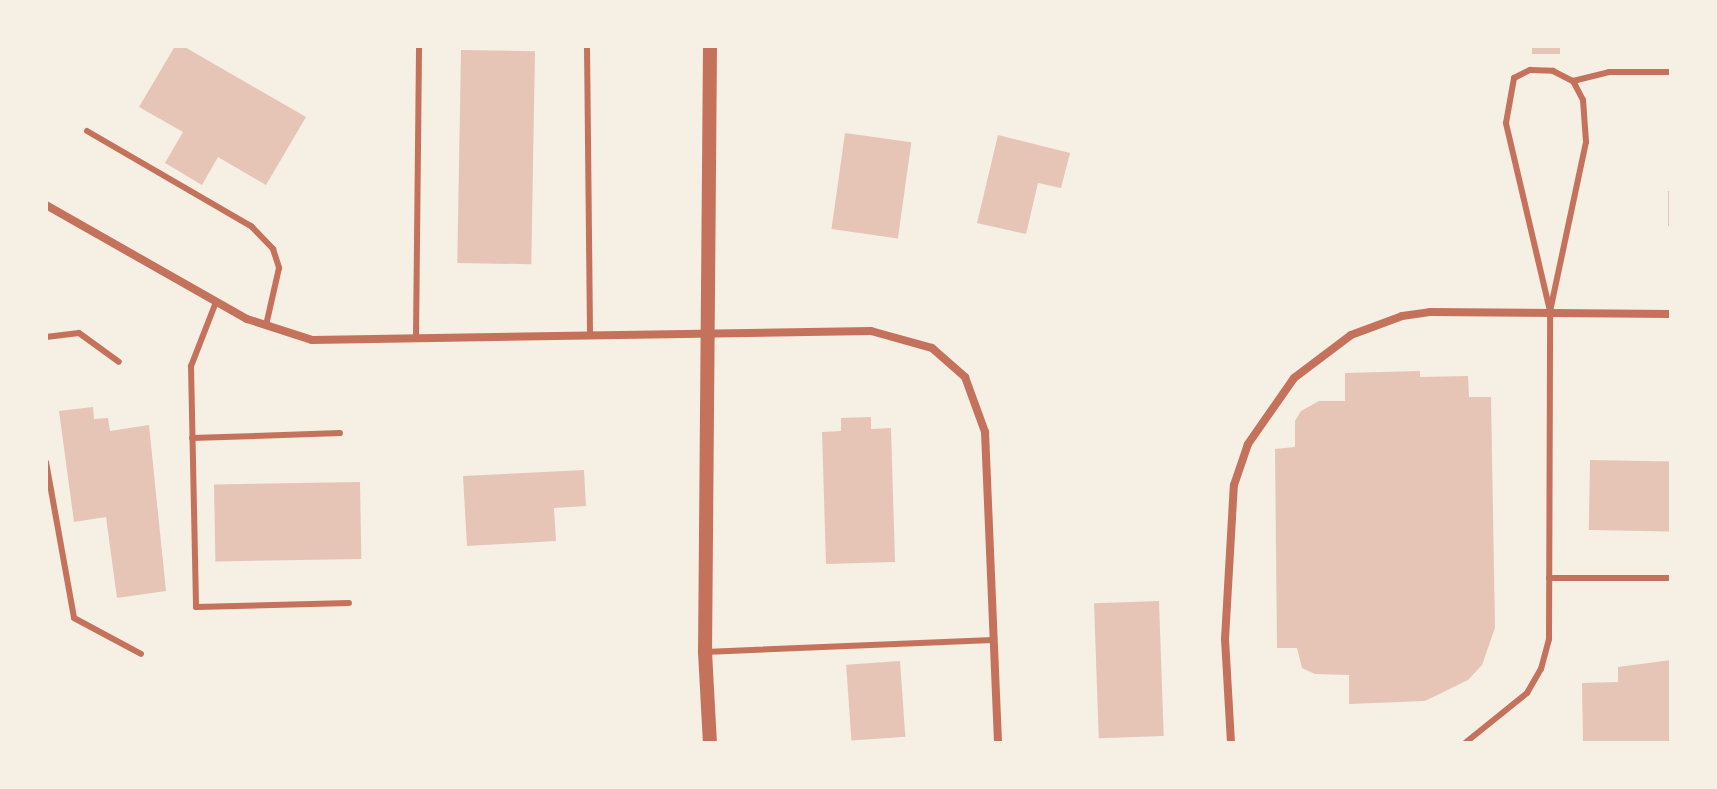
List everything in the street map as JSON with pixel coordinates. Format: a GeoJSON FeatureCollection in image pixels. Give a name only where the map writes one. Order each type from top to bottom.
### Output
{"type":"FeatureCollection","features":[{"type":"Feature","properties":{"kind":"street"},"geometry":{"type":"LineString","coordinates":[[710,46],[705,652],[710,743]]}},
{"type":"Feature","properties":{"kind":"street"},"geometry":{"type":"LineString","coordinates":[[46,205],[216,302],[266,325],[312,340],[590,332],[706,335],[884,332],[932,348],[965,377],[985,432],[998,743]]}},
{"type":"Feature","properties":{"kind":"street"},"geometry":{"type":"LineString","coordinates":[[1231,743],[1227,536],[1234,485],[1248,444],[1270,405],[1322,354],[1384,320],[1430,312],[1671,314]]}},
{"type":"Feature","properties":{"kind":"lane"},"geometry":{"type":"LineString","coordinates":[[416,337],[419,46]]}},
{"type":"Feature","properties":{"kind":"lane"},"geometry":{"type":"LineString","coordinates":[[587,46],[590,332]]}},
{"type":"Feature","properties":{"kind":"lane"},"geometry":{"type":"LineString","coordinates":[[1465,743],[1513,709],[1541,669],[1549,639],[1550,311],[1586,142],[1583,100],[1573,81],[1553,71],[1530,70],[1514,78],[1508,95],[1506,123],[1550,311]]}},
{"type":"Feature","properties":{"kind":"lane"},"geometry":{"type":"LineString","coordinates":[[1573,81],[1609,72],[1671,72]]}},
{"type":"Feature","properties":{"kind":"lane"},"geometry":{"type":"LineString","coordinates":[[87,131],[251,226],[273,249],[279,268],[266,325]]}},
{"type":"Feature","properties":{"kind":"lane"},"geometry":{"type":"LineString","coordinates":[[216,302],[191,366],[196,607],[349,603]]}},
{"type":"Feature","properties":{"kind":"lane"},"geometry":{"type":"LineString","coordinates":[[46,337],[79,333],[119,362]]}},
{"type":"Feature","properties":{"kind":"lane"},"geometry":{"type":"LineString","coordinates":[[192,438],[340,433]]}},
{"type":"Feature","properties":{"kind":"lane"},"geometry":{"type":"LineString","coordinates":[[46,462],[74,618],[141,654]]}},
{"type":"Feature","properties":{"kind":"lane"},"geometry":{"type":"LineString","coordinates":[[1549,578],[1671,578]]}},
{"type":"Feature","properties":{"kind":"lane"},"geometry":{"type":"LineString","coordinates":[[705,652],[993,640]]}},
{"type":"Feature","properties":{"kind":"building"},"geometry":{"type":"Polygon","coordinates":[[[175,46],[183,46],[306,117],[266,185],[218,157],[202,185],[165,163],[183,132],[139,107],[175,46]]]}},
{"type":"Feature","properties":{"kind":"building"},"geometry":{"type":"Polygon","coordinates":[[[1532,46],[1560,46],[1560,54],[1532,54],[1532,46]]]}},
{"type":"Feature","properties":{"kind":"building"},"geometry":{"type":"Polygon","coordinates":[[[461,50],[535,51],[531,264],[457,263],[461,50]]]}},
{"type":"Feature","properties":{"kind":"building"},"geometry":{"type":"Polygon","coordinates":[[[845,133],[911,142],[898,238],[832,229],[845,133]]]}},
{"type":"Feature","properties":{"kind":"building"},"geometry":{"type":"Polygon","coordinates":[[[998,135],[1070,153],[1061,188],[1038,183],[1026,234],[977,223],[998,135]]]}},
{"type":"Feature","properties":{"kind":"building"},"geometry":{"type":"Polygon","coordinates":[[[1668,191],[1671,191],[1671,226],[1668,226],[1668,191]]]}},
{"type":"Feature","properties":{"kind":"building"},"geometry":{"type":"Polygon","coordinates":[[[1420,371],[1420,377],[1468,376],[1469,397],[1491,397],[1495,628],[1482,665],[1468,680],[1425,701],[1349,704],[1349,675],[1315,674],[1302,668],[1297,648],[1277,648],[1275,449],[1295,447],[1295,421],[1301,411],[1319,401],[1345,401],[1345,373],[1420,371]]]}},
{"type":"Feature","properties":{"kind":"building"},"geometry":{"type":"Polygon","coordinates":[[[93,407],[94,419],[108,418],[110,431],[149,425],[166,591],[117,598],[106,517],[74,522],[59,411],[93,407]]]}},
{"type":"Feature","properties":{"kind":"building"},"geometry":{"type":"Polygon","coordinates":[[[871,417],[871,429],[891,428],[895,562],[826,564],[822,432],[841,431],[841,418],[871,417]]]}},
{"type":"Feature","properties":{"kind":"building"},"geometry":{"type":"Polygon","coordinates":[[[1590,460],[1671,461],[1670,531],[1589,530],[1590,460]]]}},
{"type":"Feature","properties":{"kind":"building"},"geometry":{"type":"Polygon","coordinates":[[[584,470],[586,506],[554,508],[556,541],[467,546],[463,476],[584,470]]]}},
{"type":"Feature","properties":{"kind":"building"},"geometry":{"type":"Polygon","coordinates":[[[360,482],[361,559],[215,562],[214,485],[360,482]]]}},
{"type":"Feature","properties":{"kind":"building"},"geometry":{"type":"Polygon","coordinates":[[[1159,601],[1164,736],[1099,738],[1094,603],[1159,601]]]}},
{"type":"Feature","properties":{"kind":"building"},"geometry":{"type":"Polygon","coordinates":[[[1671,660],[1671,743],[1583,743],[1582,683],[1618,682],[1618,667],[1671,660]]]}},
{"type":"Feature","properties":{"kind":"building"},"geometry":{"type":"Polygon","coordinates":[[[900,661],[905,737],[851,741],[846,665],[900,661]]]}}]}
